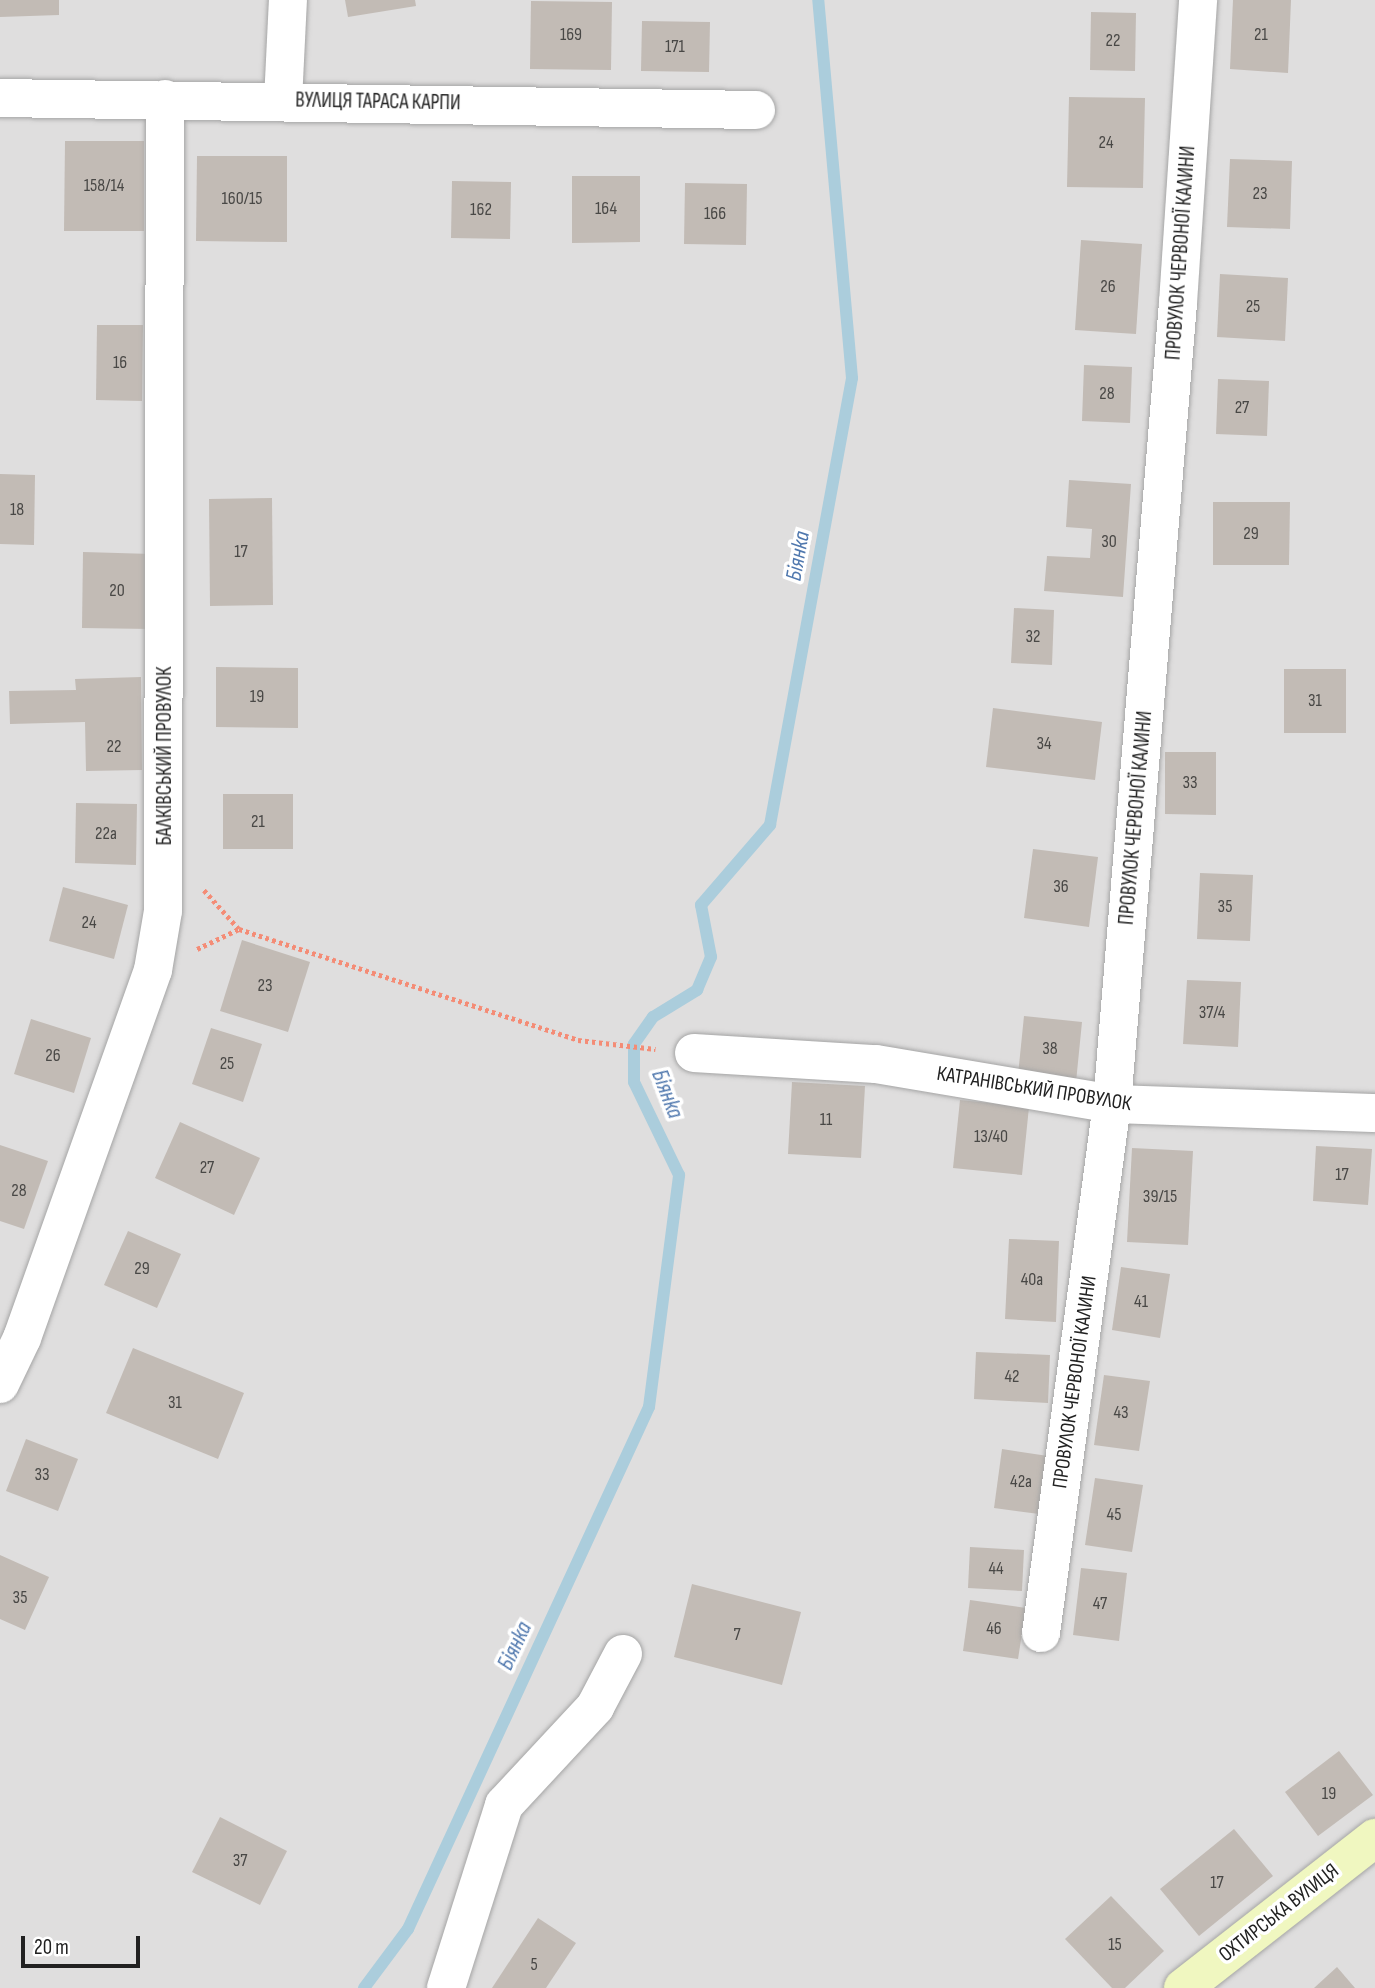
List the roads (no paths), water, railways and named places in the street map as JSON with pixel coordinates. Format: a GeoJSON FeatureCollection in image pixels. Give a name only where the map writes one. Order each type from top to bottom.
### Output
{"type":"FeatureCollection","features":[{"type":"Feature","properties":{"kind":"street"},"geometry":{"type":"LineString","coordinates":[[284,101],[288,0]]}},
{"type":"Feature","properties":{"kind":"street","name":"ПРОВУЛОК ЧЕРВОНОЇ КАЛИНИ"},"geometry":{"type":"LineString","coordinates":[[1041,1633],[1112,1104],[1178,303],[1198,0]]}},
{"type":"Feature","properties":{"kind":"street","name":"ВУЛИЦЯ ТАРАСА КАРПИ"},"geometry":{"type":"LineString","coordinates":[[0,98],[756,110]]}},
{"type":"Feature","properties":{"kind":"street","name":"БАЛКІВСЬКИЙ ПРОВУЛОК"},"geometry":{"type":"LineString","coordinates":[[0,1384],[22,1338],[153,971],[163,911],[164,99]]}},
{"type":"Feature","properties":{"kind":"street","name":"КАТРАНІВСЬКИЙ ПРОВУЛОК"},"geometry":{"type":"LineString","coordinates":[[694,1053],[876,1064],[1112,1104],[1375,1112]]}},
{"type":"Feature","properties":{"kind":"street"},"geometry":{"type":"LineString","coordinates":[[446,1988],[504,1805],[595,1707],[623,1654]]}},
{"type":"Feature","properties":{"kind":"street","name":"ОХТИРСЬКА ВУЛИЦЯ"},"geometry":{"type":"LineString","coordinates":[[1183,1988],[1375,1838]]}},
{"type":"Feature","properties":{"kind":"waterway","name":"Біянка"},"geometry":{"type":"LineString","coordinates":[[364,1988],[408,1929],[649,1407],[679,1175],[634,1082],[634,1044],[653,1017],[697,990],[711,957],[701,905],[770,825],[852,378],[818,0]]}}]}
